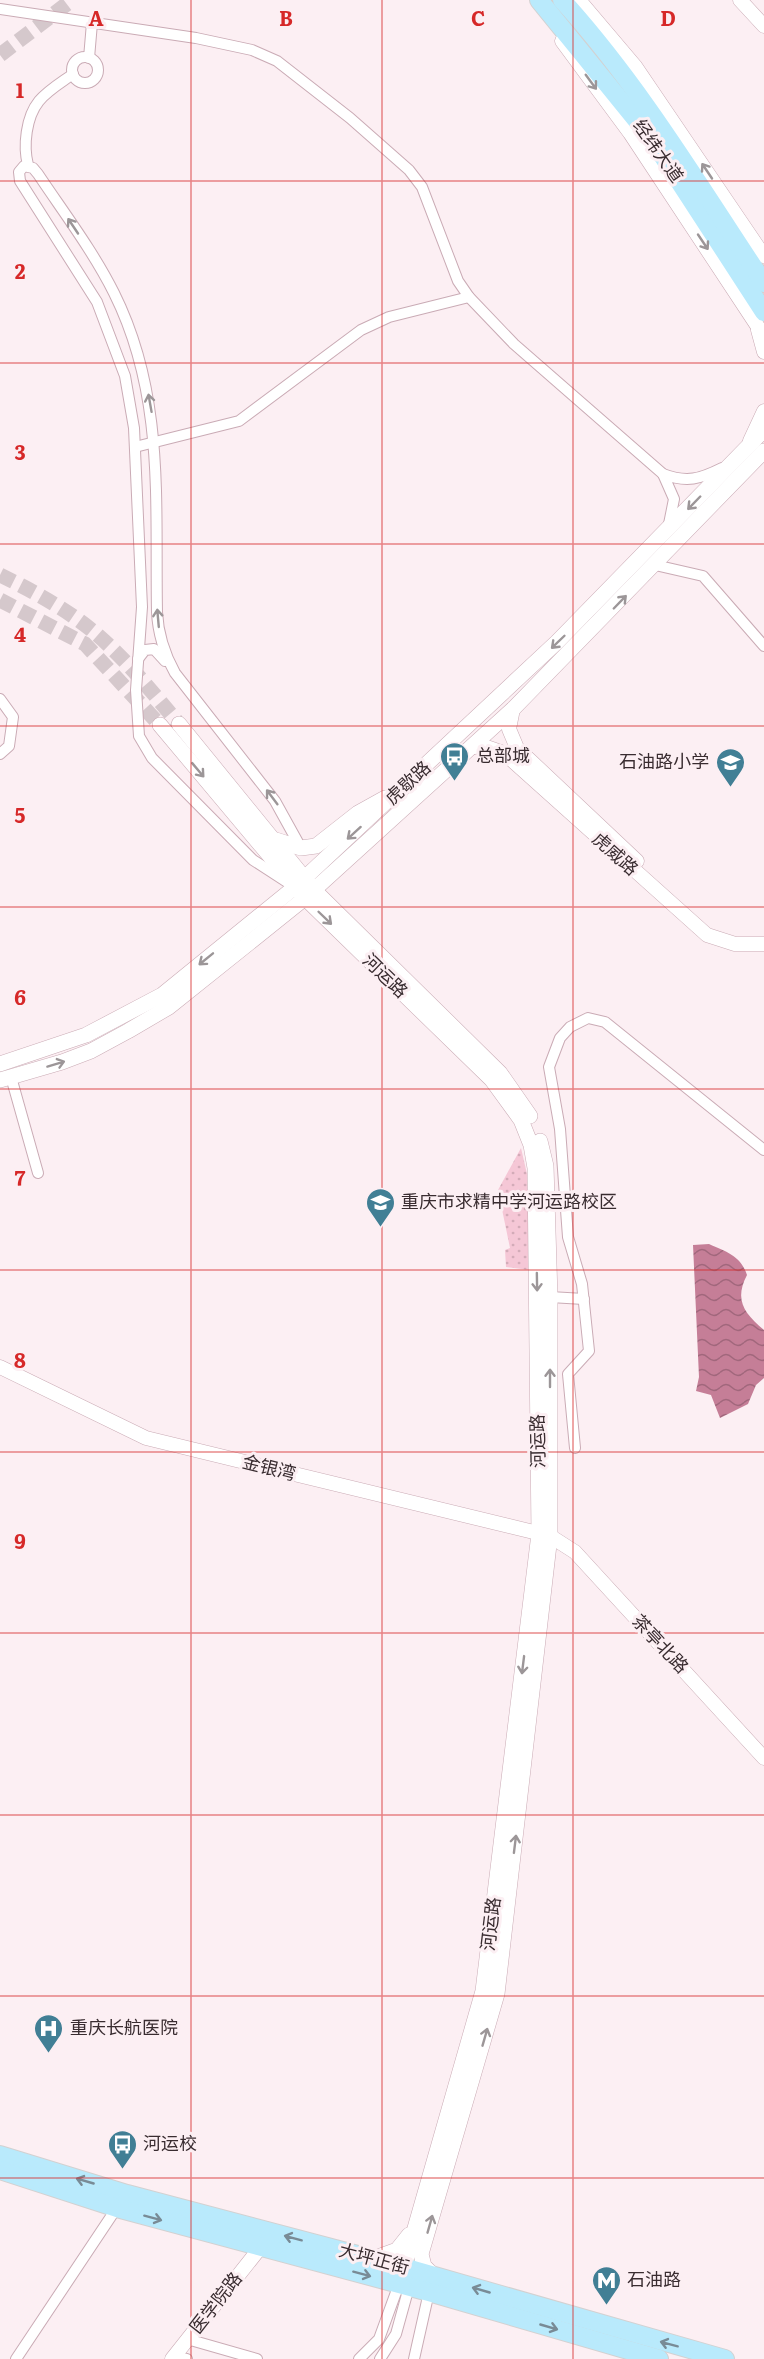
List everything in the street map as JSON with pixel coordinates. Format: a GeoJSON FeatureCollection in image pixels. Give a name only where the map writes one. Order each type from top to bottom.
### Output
{"type":"FeatureCollection","features":[{"type":"Feature","properties":{"kind":"main road","name":"经纬大道"},"geometry":{"type":"LineString","coordinates":[[539,0],[651,138],[762,326]]}},
{"type":"Feature","properties":{"kind":"main road","name":"经纬大道"},"geometry":{"type":"LineString","coordinates":[[562,0],[605,51],[661,129],[764,283]]}},
{"type":"Feature","properties":{"kind":"main road","name":"虎歇路"},"geometry":{"type":"LineString","coordinates":[[0,1064],[86,1035],[162,995],[305,888],[401,790],[557,642],[764,430]]}},
{"type":"Feature","properties":{"kind":"main road","name":"虎歇路"},"geometry":{"type":"LineString","coordinates":[[5,1078],[91,1051],[169,1007],[305,888],[474,747],[656,565],[764,451]]}},
{"type":"Feature","properties":{"kind":"main road","name":"河运路"},"geometry":{"type":"LineString","coordinates":[[179,724],[272,837],[305,888],[500,1073],[530,1115],[540,1139],[546,1166],[550,1297],[545,1535],[497,1994],[421,2254],[431,2284]]}},
{"type":"Feature","properties":{"kind":"main road","name":"河运路"},"geometry":{"type":"LineString","coordinates":[[160,725],[305,888],[492,1080],[521,1120],[531,1145],[535,1168],[545,1535],[483,1991],[416,2224],[404,2279]]}},
{"type":"Feature","properties":{"kind":"main road"},"geometry":{"type":"LineString","coordinates":[[272,837],[301,848],[316,846],[367,807],[401,790]]}},
{"type":"Feature","properties":{"kind":"main road","name":"大坪正街"},"geometry":{"type":"LineString","coordinates":[[0,2155],[13,2170],[122,2201],[372,2259],[404,2279]]}},
{"type":"Feature","properties":{"kind":"main road","name":"大坪正街"},"geometry":{"type":"LineString","coordinates":[[122,2201],[260,2248],[431,2284],[725,2359]]}},
{"type":"Feature","properties":{"kind":"main road"},"geometry":{"type":"LineString","coordinates":[[372,2259],[397,2250],[416,2224]]}},
{"type":"Feature","properties":{"kind":"main road","name":"大坪正街"},"geometry":{"type":"LineString","coordinates":[[431,2284],[659,2359]]}},
{"type":"Feature","properties":{"kind":"street"},"geometry":{"type":"LineString","coordinates":[[533,0],[630,133],[762,326],[764,352]]}},
{"type":"Feature","properties":{"kind":"street"},"geometry":{"type":"LineString","coordinates":[[579,0],[635,66],[764,256]]}},
{"type":"Feature","properties":{"kind":"street"},"geometry":{"type":"LineString","coordinates":[[740,0],[764,26]]}},
{"type":"Feature","properties":{"kind":"street"},"geometry":{"type":"LineString","coordinates":[[0,9],[196,38],[252,50],[277,61],[351,118],[409,170],[422,187],[458,281],[469,297],[520,350],[663,474],[682,480],[698,480],[731,465]]}},
{"type":"Feature","properties":{"kind":"street"},"geometry":{"type":"LineString","coordinates":[[89,58],[78,60],[73,66],[73,74],[82,83],[94,80],[98,67],[89,58],[92,23]]}},
{"type":"Feature","properties":{"kind":"street"},"geometry":{"type":"LineString","coordinates":[[73,74],[43,97],[35,107],[24,146],[28,165],[38,174],[90,252],[123,312],[145,379],[151,404],[154,444],[158,626],[166,657],[174,673]]}},
{"type":"Feature","properties":{"kind":"street"},"geometry":{"type":"LineString","coordinates":[[28,165],[20,168],[20,181],[87,286],[105,319],[120,357],[134,428],[142,607],[136,723],[144,747],[252,860],[305,888]]}},
{"type":"Feature","properties":{"kind":"street"},"geometry":{"type":"LineString","coordinates":[[135,447],[239,421],[306,369],[376,322],[469,297]]}},
{"type":"Feature","properties":{"kind":"street"},"geometry":{"type":"LineString","coordinates":[[748,446],[764,411]]}},
{"type":"Feature","properties":{"kind":"street"},"geometry":{"type":"LineString","coordinates":[[663,474],[674,499],[674,509],[665,533]]}},
{"type":"Feature","properties":{"kind":"street"},"geometry":{"type":"LineString","coordinates":[[656,565],[703,576],[764,646]]}},
{"type":"Feature","properties":{"kind":"street"},"geometry":{"type":"LineString","coordinates":[[138,659],[145,650],[154,649],[275,801],[301,848]]}},
{"type":"Feature","properties":{"kind":"street"},"geometry":{"type":"LineString","coordinates":[[0,699],[13,717],[9,746],[0,754]]}},
{"type":"Feature","properties":{"kind":"street","name":"虎威路"},"geometry":{"type":"LineString","coordinates":[[513,709],[509,729],[517,748],[698,919],[723,934],[751,938],[764,937]]}},
{"type":"Feature","properties":{"kind":"street","name":"虎威路"},"geometry":{"type":"LineString","coordinates":[[474,747],[484,746],[504,753],[707,935],[735,944],[764,944]]}},
{"type":"Feature","properties":{"kind":"street"},"geometry":{"type":"LineString","coordinates":[[575,1448],[568,1374],[588,1351],[584,1299],[568,1237],[560,1129],[549,1067],[560,1038],[570,1027],[588,1018],[606,1022],[764,1150]]}},
{"type":"Feature","properties":{"kind":"street"},"geometry":{"type":"LineString","coordinates":[[5,1078],[38,1173]]}},
{"type":"Feature","properties":{"kind":"street"},"geometry":{"type":"LineString","coordinates":[[550,1297],[584,1299]]}},
{"type":"Feature","properties":{"kind":"street","name":"金银湾"},"geometry":{"type":"LineString","coordinates":[[0,1367],[146,1438],[545,1535]]}},
{"type":"Feature","properties":{"kind":"street","name":"茶亭北路"},"geometry":{"type":"LineString","coordinates":[[545,1535],[575,1552],[764,1758]]}},
{"type":"Feature","properties":{"kind":"street"},"geometry":{"type":"LineString","coordinates":[[16,2359],[122,2201]]}},
{"type":"Feature","properties":{"kind":"street","name":"医学院路"},"geometry":{"type":"LineString","coordinates":[[178,2358],[188,2339],[260,2248]]}},
{"type":"Feature","properties":{"kind":"street"},"geometry":{"type":"LineString","coordinates":[[396,2334],[404,2279]]}},
{"type":"Feature","properties":{"kind":"street"},"geometry":{"type":"LineString","coordinates":[[359,2359],[379,2338],[404,2279]]}},
{"type":"Feature","properties":{"kind":"street"},"geometry":{"type":"LineString","coordinates":[[380,2359],[396,2334],[409,2304],[431,2284]]}},
{"type":"Feature","properties":{"kind":"street"},"geometry":{"type":"LineString","coordinates":[[414,2359],[431,2284]]}},
{"type":"Feature","properties":{"kind":"street"},"geometry":{"type":"LineString","coordinates":[[188,2339],[257,2359]]}},
{"type":"Feature","properties":{"kind":"shaded area"},"geometry":{"type":"Polygon","coordinates":[[[521,1148],[527,1174],[530,1270],[506,1267],[505,1250],[510,1248],[498,1190],[521,1148]]]}},
{"type":"Feature","properties":{"kind":"water"},"geometry":{"type":"Polygon","coordinates":[[[709,1244],[732,1255],[741,1263],[747,1275],[741,1292],[743,1306],[751,1318],[764,1330],[764,1378],[756,1385],[748,1404],[720,1418],[711,1395],[696,1391],[699,1377],[693,1245],[709,1244]]]}},
{"type":"Feature","properties":{"kind":"tunnel"},"geometry":{"type":"LineString","coordinates":[[0,55],[72,0]]}},
{"type":"Feature","properties":{"kind":"tunnel"},"geometry":{"type":"LineString","coordinates":[[0,575],[49,601],[94,632],[128,665],[179,724]]}},
{"type":"Feature","properties":{"kind":"tunnel"},"geometry":{"type":"LineString","coordinates":[[0,600],[85,644],[160,725]]}},
{"type":"Feature","properties":{"kind":"place","name":"总部城"},"geometry":{"type":"Point","coordinates":[455,782]}},
{"type":"Feature","properties":{"kind":"place","name":"石油路小学"},"geometry":{"type":"Point","coordinates":[730,788]}},
{"type":"Feature","properties":{"kind":"place","name":"重庆市求精中学河运路校区"},"geometry":{"type":"Point","coordinates":[380,1228]}},
{"type":"Feature","properties":{"kind":"place","name":"重庆长航医院"},"geometry":{"type":"Point","coordinates":[49,2054]}},
{"type":"Feature","properties":{"kind":"place","name":"河运校"},"geometry":{"type":"Point","coordinates":[122,2170]}},
{"type":"Feature","properties":{"kind":"place","name":"石油路"},"geometry":{"type":"Point","coordinates":[606,2306]}}]}
